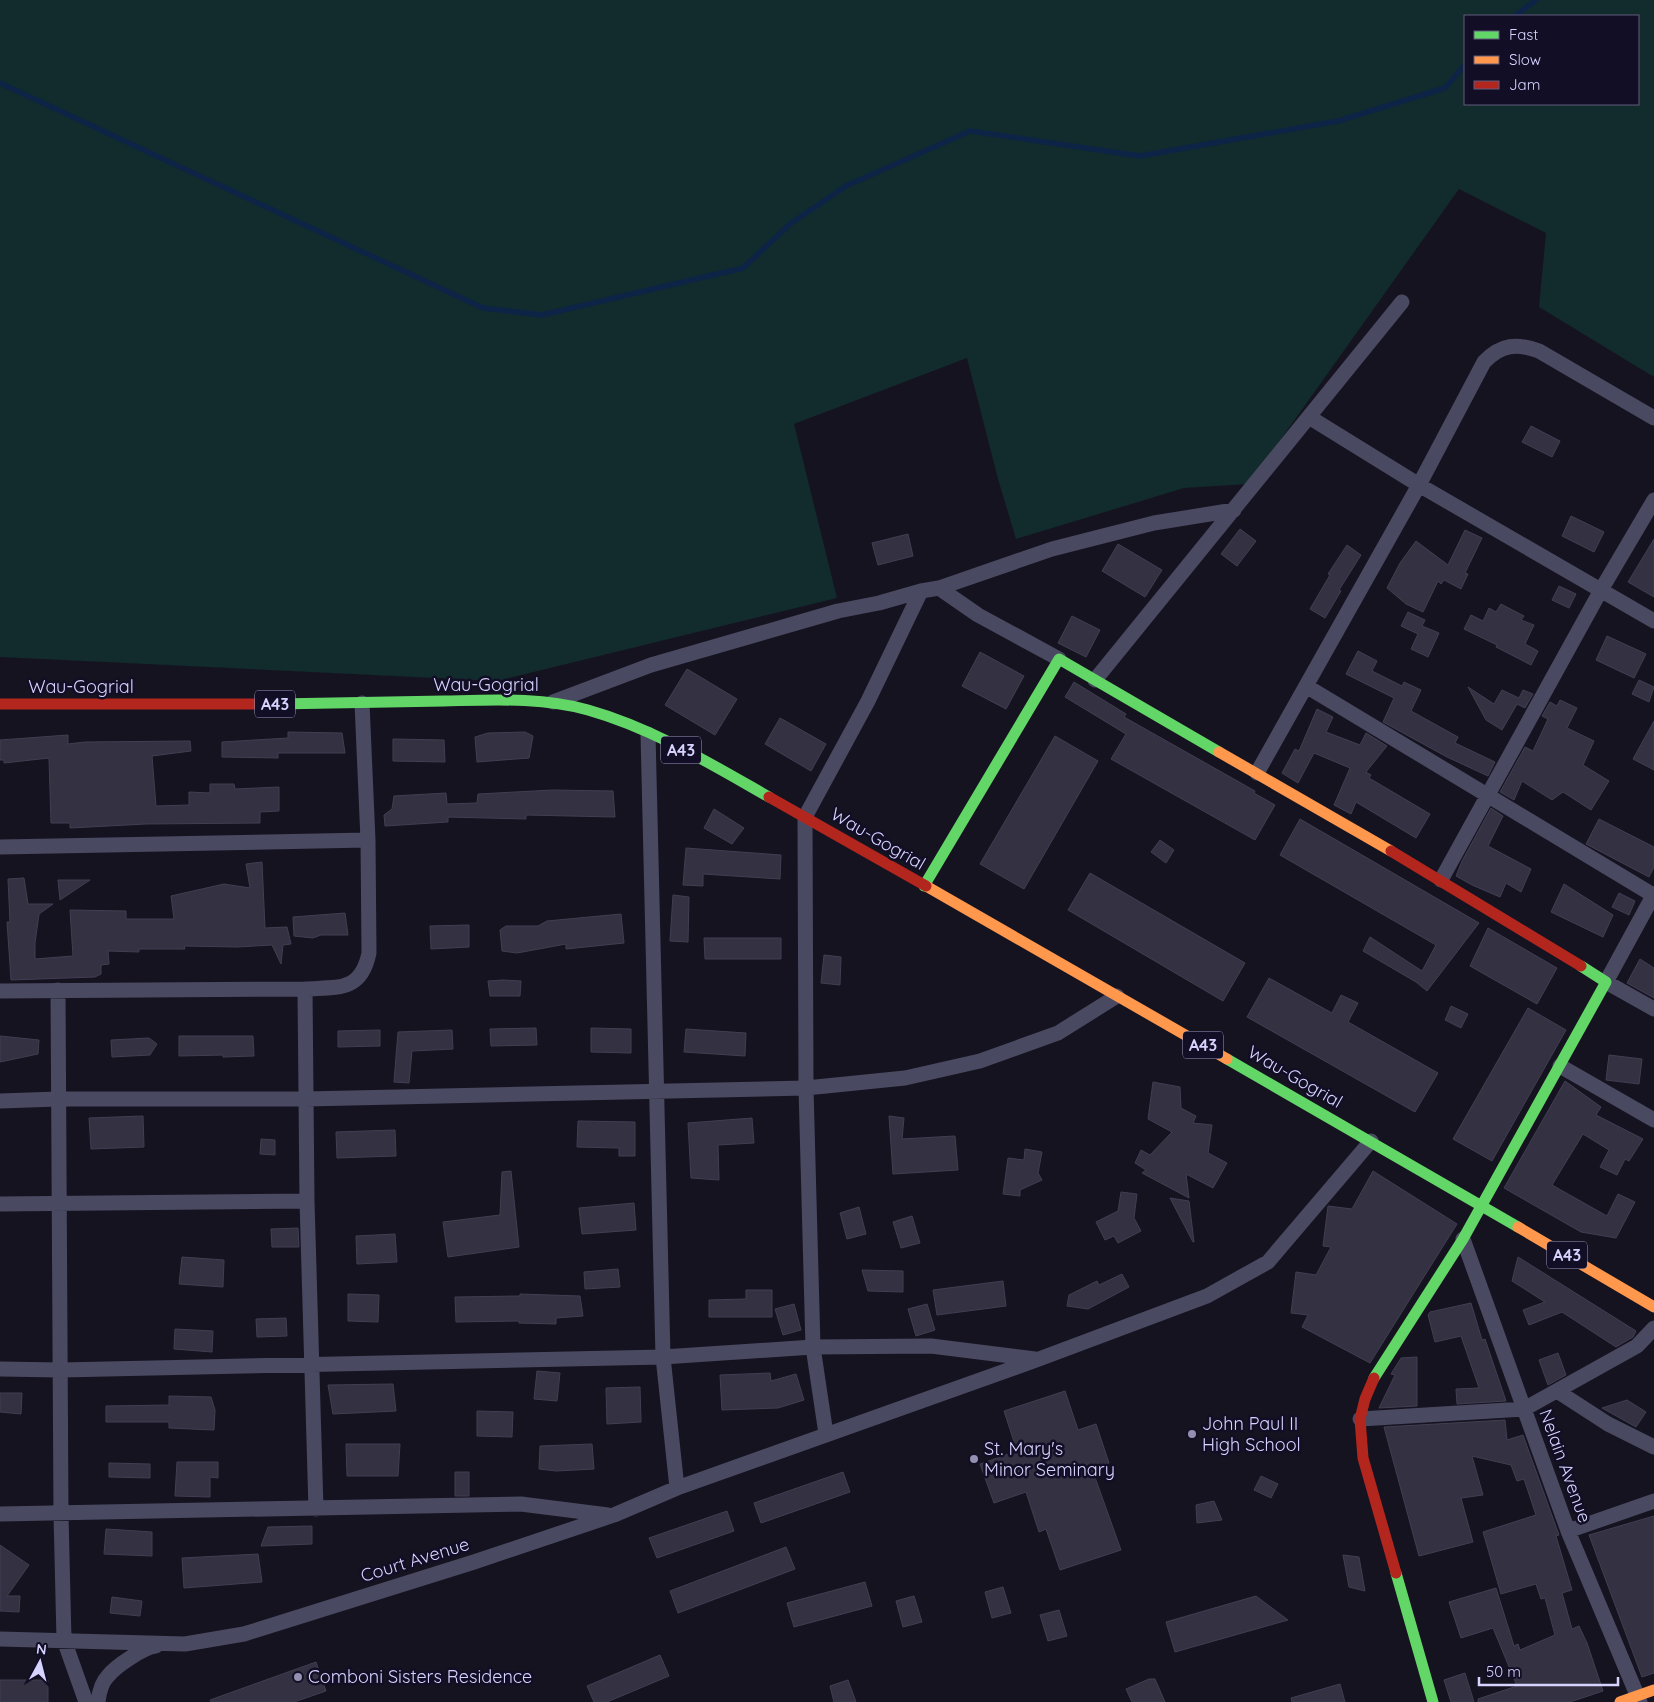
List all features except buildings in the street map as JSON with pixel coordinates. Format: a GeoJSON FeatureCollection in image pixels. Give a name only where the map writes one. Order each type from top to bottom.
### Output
{"type":"FeatureCollection","features":[{"type":"Feature","properties":{"kind":"main road"},"geometry":{"type":"LineString","coordinates":[[924,886],[1059,659],[1441,880],[1606,982],[1463,1239],[1374,1378],[1365,1399],[1360,1419],[1363,1458],[1432,1702]]}},
{"type":"Feature","properties":{"kind":"main road","name":"Wau-Gogrial"},"geometry":{"type":"LineString","coordinates":[[0,704],[362,704],[511,700],[549,703],[587,710],[648,734],[731,775],[1372,1141],[1654,1307]]}},
{"type":"Feature","properties":{"kind":"main road"},"geometry":{"type":"LineString","coordinates":[[1620,1702],[1639,1699],[1654,1690]]}},
{"type":"Feature","properties":{"kind":"street"},"geometry":{"type":"LineString","coordinates":[[1095,680],[1402,302]]}},
{"type":"Feature","properties":{"kind":"street"},"geometry":{"type":"LineString","coordinates":[[1257,773],[1419,485],[1484,362],[1493,353],[1514,345],[1540,351],[1654,418]]}},
{"type":"Feature","properties":{"kind":"street"},"geometry":{"type":"LineString","coordinates":[[1309,417],[1419,485],[1654,621]]}},
{"type":"Feature","properties":{"kind":"street"},"geometry":{"type":"LineString","coordinates":[[1441,880],[1601,590],[1654,500]]}},
{"type":"Feature","properties":{"kind":"street"},"geometry":{"type":"LineString","coordinates":[[549,703],[651,665],[838,611],[939,588],[1052,549],[1154,522],[1234,510]]}},
{"type":"Feature","properties":{"kind":"street"},"geometry":{"type":"LineString","coordinates":[[939,588],[978,615],[1059,659]]}},
{"type":"Feature","properties":{"kind":"street"},"geometry":{"type":"LineString","coordinates":[[826,1434],[813,1347],[806,1088],[806,817],[868,701],[921,591]]}},
{"type":"Feature","properties":{"kind":"street"},"geometry":{"type":"LineString","coordinates":[[1306,686],[1654,895],[1606,982],[1654,1009]]}},
{"type":"Feature","properties":{"kind":"street"},"geometry":{"type":"LineString","coordinates":[[0,991],[305,989],[342,987],[361,975],[366,967],[369,953],[368,840],[362,704]]}},
{"type":"Feature","properties":{"kind":"street"},"geometry":{"type":"LineString","coordinates":[[648,734],[663,1357],[677,1488]]}},
{"type":"Feature","properties":{"kind":"street"},"geometry":{"type":"LineString","coordinates":[[0,847],[368,840]]}},
{"type":"Feature","properties":{"kind":"street"},"geometry":{"type":"LineString","coordinates":[[305,989],[307,1201],[316,1509]]}},
{"type":"Feature","properties":{"kind":"street"},"geometry":{"type":"LineString","coordinates":[[58,990],[61,1514],[64,1640],[86,1702]]}},
{"type":"Feature","properties":{"kind":"street"},"geometry":{"type":"LineString","coordinates":[[0,1101],[58,1099],[306,1099],[806,1088],[904,1078],[980,1061],[1058,1033],[1117,996]]}},
{"type":"Feature","properties":{"kind":"street"},"geometry":{"type":"LineString","coordinates":[[1560,1066],[1654,1120]]}},
{"type":"Feature","properties":{"kind":"street","name":"Court Avenue"},"geometry":{"type":"LineString","coordinates":[[0,1639],[185,1644],[244,1634],[465,1565],[614,1515],[677,1488],[1039,1359],[1207,1296],[1268,1262],[1372,1141]]}},
{"type":"Feature","properties":{"kind":"street"},"geometry":{"type":"LineString","coordinates":[[0,1204],[307,1201]]}},
{"type":"Feature","properties":{"kind":"street","name":"Nelain Avenue"},"geometry":{"type":"LineString","coordinates":[[1463,1239],[1568,1530],[1639,1699]]}},
{"type":"Feature","properties":{"kind":"street"},"geometry":{"type":"LineString","coordinates":[[1360,1419],[1524,1409],[1637,1346],[1654,1328]]}},
{"type":"Feature","properties":{"kind":"street"},"geometry":{"type":"LineString","coordinates":[[0,1370],[663,1357],[813,1347],[931,1346],[1039,1359]]}},
{"type":"Feature","properties":{"kind":"street"},"geometry":{"type":"LineString","coordinates":[[1557,1391],[1608,1424],[1654,1447]]}},
{"type":"Feature","properties":{"kind":"street"},"geometry":{"type":"LineString","coordinates":[[1568,1530],[1654,1501]]}},
{"type":"Feature","properties":{"kind":"street"},"geometry":{"type":"LineString","coordinates":[[0,1514],[521,1504],[614,1515]]}},
{"type":"Feature","properties":{"kind":"street"},"geometry":{"type":"LineString","coordinates":[[98,1702],[99,1691],[108,1676],[129,1659],[150,1646],[185,1644]]}},
{"type":"Feature","properties":{"kind":"green space"},"geometry":{"type":"Polygon","coordinates":[[[0,0],[1654,0],[1654,377],[1539,307],[1546,233],[1459,189],[1249,484],[1184,488],[1016,539],[998,479],[967,358],[794,424],[837,598],[497,681],[0,657],[0,0]]]}},
{"type":"Feature","properties":{"kind":"waterway"},"geometry":{"type":"LineString","coordinates":[[1516,15],[1536,0]]}},
{"type":"Feature","properties":{"kind":"waterway"},"geometry":{"type":"LineString","coordinates":[[0,83],[483,308],[542,315],[743,268],[790,224],[846,186],[970,131],[1140,156],[1338,121],[1445,88],[1464,66]]}},
{"type":"Feature","properties":{"kind":"traffic: fast"},"geometry":{"type":"LineString","coordinates":[[924,886],[1059,659],[1219,752]]}},
{"type":"Feature","properties":{"kind":"traffic: fast"},"geometry":{"type":"LineString","coordinates":[[277,704],[499,700],[535,701],[571,706],[612,718],[658,737],[769,797]]}},
{"type":"Feature","properties":{"kind":"traffic: fast"},"geometry":{"type":"LineString","coordinates":[[1374,1378],[1463,1239],[1606,982],[1581,966]]}},
{"type":"Feature","properties":{"kind":"traffic: fast"},"geometry":{"type":"LineString","coordinates":[[1227,1059],[1518,1227]]}},
{"type":"Feature","properties":{"kind":"traffic: fast"},"geometry":{"type":"LineString","coordinates":[[1396,1573],[1433,1702]]}},
{"type":"Feature","properties":{"kind":"traffic: slow"},"geometry":{"type":"LineString","coordinates":[[1219,752],[1391,851]]}},
{"type":"Feature","properties":{"kind":"traffic: slow"},"geometry":{"type":"LineString","coordinates":[[926,886],[1227,1059]]}},
{"type":"Feature","properties":{"kind":"traffic: slow"},"geometry":{"type":"LineString","coordinates":[[1518,1227],[1654,1307]]}},
{"type":"Feature","properties":{"kind":"traffic: slow"},"geometry":{"type":"LineString","coordinates":[[1620,1702],[1654,1690]]}},
{"type":"Feature","properties":{"kind":"traffic: jam"},"geometry":{"type":"LineString","coordinates":[[0,704],[277,704]]}},
{"type":"Feature","properties":{"kind":"traffic: jam"},"geometry":{"type":"LineString","coordinates":[[769,797],[926,886]]}},
{"type":"Feature","properties":{"kind":"traffic: jam"},"geometry":{"type":"LineString","coordinates":[[1391,851],[1581,966]]}},
{"type":"Feature","properties":{"kind":"traffic: jam"},"geometry":{"type":"LineString","coordinates":[[1374,1378],[1365,1399],[1360,1419],[1363,1458],[1396,1573]]}},
{"type":"Feature","properties":{"kind":"place","name":"John Paul II High School"},"geometry":{"type":"Point","coordinates":[1192,1434]}},
{"type":"Feature","properties":{"kind":"place","name":"St. Mary's Minor Seminary"},"geometry":{"type":"Point","coordinates":[974,1459]}},
{"type":"Feature","properties":{"kind":"place","name":"Comboni Sisters Residence"},"geometry":{"type":"Point","coordinates":[298,1677]}}]}
